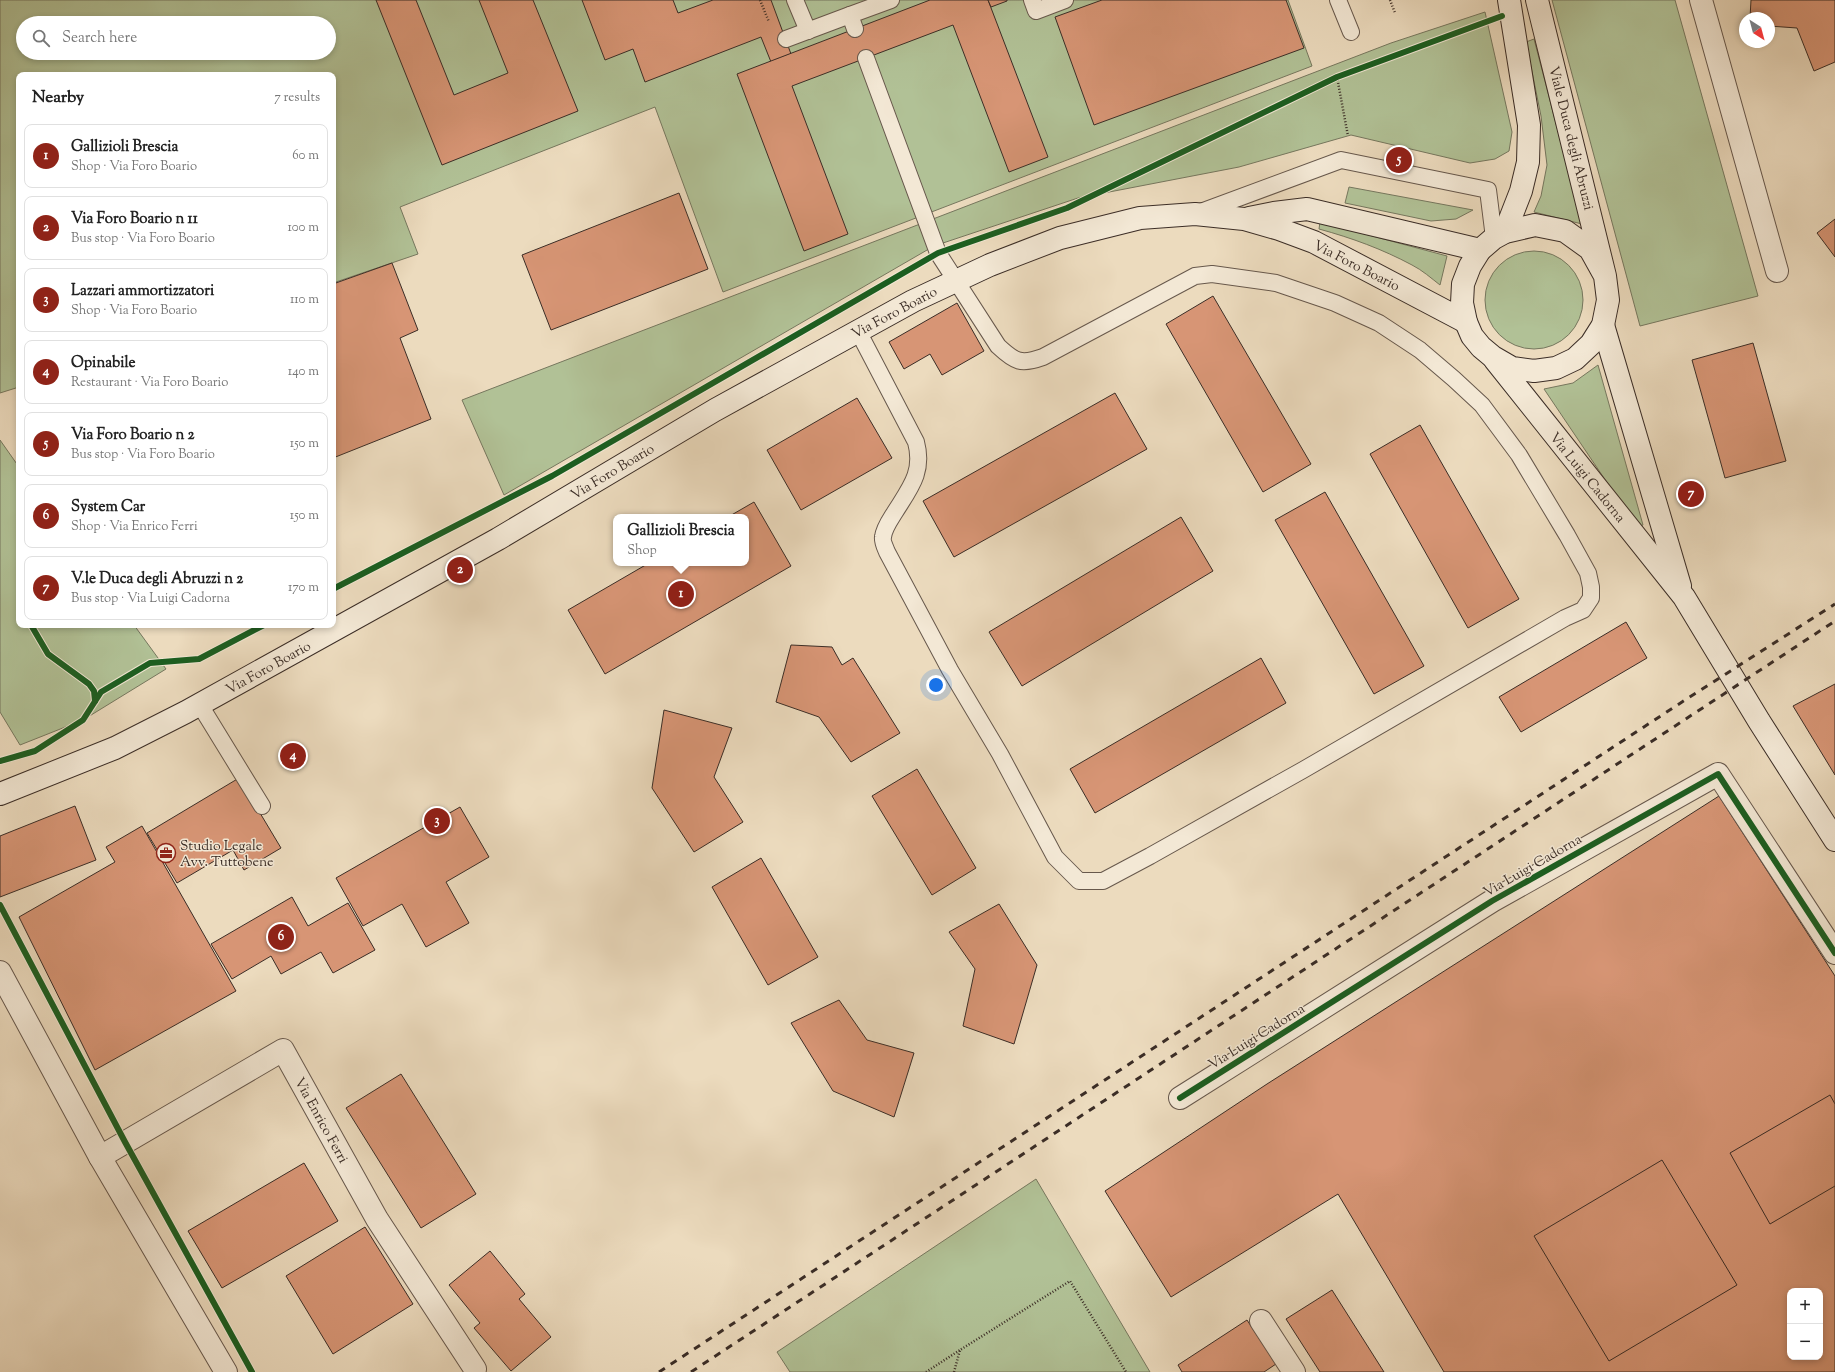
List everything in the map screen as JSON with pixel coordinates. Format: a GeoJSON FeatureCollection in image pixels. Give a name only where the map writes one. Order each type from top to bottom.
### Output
{"type":"FeatureCollection","features":[{"type":"Feature","properties":{"kind":"main road","name":"Viale Duca degli Abruzzi"},"geometry":{"type":"LineString","coordinates":[[1509,0],[1529,125],[1528,162],[1521,192],[1493,240],[1470,266],[1463,284],[1462,303],[1466,322],[1472,336],[1481,348],[1512,368],[1534,371],[1556,368],[1576,359],[1591,344],[1603,325],[1608,300],[1605,276],[1537,0]]}},
{"type":"Feature","properties":{"kind":"main road"},"geometry":{"type":"LineString","coordinates":[[1701,0],[1777,271]]}},
{"type":"Feature","properties":{"kind":"main road","name":"Via Foro Boario"},"geometry":{"type":"LineString","coordinates":[[1244,219],[1274,213],[1307,210],[1493,240]]}},
{"type":"Feature","properties":{"kind":"main road","name":"Via Foro Boario"},"geometry":{"type":"LineString","coordinates":[[0,794],[115,748],[200,705],[498,539],[716,410],[913,301],[990,264],[1060,238],[1140,218],[1195,214],[1244,219],[1279,229],[1314,242],[1466,322]]}},
{"type":"Feature","properties":{"kind":"main road","name":"Viale Duca degli Abruzzi"},"geometry":{"type":"LineString","coordinates":[[1493,240],[1535,225],[1565,231],[1590,249],[1605,276]]}},
{"type":"Feature","properties":{"kind":"main road","name":"Via Luigi Cadorna"},"geometry":{"type":"LineString","coordinates":[[1603,325],[1684,597]]}},
{"type":"Feature","properties":{"kind":"main road","name":"Via Luigi Cadorna"},"geometry":{"type":"LineString","coordinates":[[1493,357],[1684,597],[1759,721],[1835,840]]}},
{"type":"Feature","properties":{"kind":"main road","name":"Via Luigi Cadorna"},"geometry":{"type":"LineString","coordinates":[[1180,1098],[1492,901],[1718,774],[1835,953]]}},
{"type":"Feature","properties":{"kind":"main road"},"geometry":{"type":"LineString","coordinates":[[0,972],[100,1157],[226,1372]]}},
{"type":"Feature","properties":{"kind":"main road","name":"Via Enrico Ferri"},"geometry":{"type":"LineString","coordinates":[[100,1157],[283,1050],[377,1219],[475,1369]]}},
{"type":"Feature","properties":{"kind":"main road"},"geometry":{"type":"LineString","coordinates":[[1261,1321],[1294,1372]]}},
{"type":"Feature","properties":{"kind":"lane"},"geometry":{"type":"LineString","coordinates":[[795,0],[808,31]]}},
{"type":"Feature","properties":{"kind":"lane"},"geometry":{"type":"LineString","coordinates":[[786,39],[808,31],[853,22],[891,0]]}},
{"type":"Feature","properties":{"kind":"lane"},"geometry":{"type":"LineString","coordinates":[[1032,0],[1036,11],[1065,0]]}},
{"type":"Feature","properties":{"kind":"lane"},"geometry":{"type":"LineString","coordinates":[[1338,0],[1351,32]]}},
{"type":"Feature","properties":{"kind":"lane"},"geometry":{"type":"LineString","coordinates":[[858,331],[916,442],[919,455],[918,470],[911,487],[888,523],[882,538],[887,552],[950,670],[1000,754],[1055,857],[1079,881],[1103,881],[1150,856],[1303,770],[1565,618],[1583,610],[1591,598],[1591,587],[1588,573],[1567,535],[1519,455],[1482,405],[1420,350],[1378,323],[1335,303],[1276,283],[1212,274],[1196,276],[1043,357],[1031,361],[1018,361],[1010,357],[998,346],[938,253],[866,58]]}},
{"type":"Feature","properties":{"kind":"lane"},"geometry":{"type":"LineString","coordinates":[[1195,214],[1341,160],[1488,190],[1493,240]]}},
{"type":"Feature","properties":{"kind":"lane"},"geometry":{"type":"LineString","coordinates":[[200,705],[262,806]]}},
{"type":"Feature","properties":{"kind":"path"},"geometry":{"type":"LineString","coordinates":[[1390,0],[1395,13]]}},
{"type":"Feature","properties":{"kind":"path"},"geometry":{"type":"LineString","coordinates":[[1330,80],[1345,74]]}},
{"type":"Feature","properties":{"kind":"path"},"geometry":{"type":"LineString","coordinates":[[1337,77],[1349,137]]}},
{"type":"Feature","properties":{"kind":"path"},"geometry":{"type":"LineString","coordinates":[[926,1372],[1070,1281],[1126,1372]]}},
{"type":"Feature","properties":{"kind":"path"},"geometry":{"type":"LineString","coordinates":[[954,1372],[960,1350]]}},
{"type":"Feature","properties":{"kind":"green space"},"geometry":{"type":"Polygon","coordinates":[[[0,0],[1288,0],[1312,66],[723,292],[655,107],[400,207],[418,254],[336,282],[336,72],[16,72],[16,388],[0,393],[0,0]]]}},
{"type":"Feature","properties":{"kind":"green space"},"geometry":{"type":"Polygon","coordinates":[[[1552,0],[1675,0],[1758,296],[1640,326],[1552,0]]]}},
{"type":"Feature","properties":{"kind":"green space"},"geometry":{"type":"Polygon","coordinates":[[[1485,12],[1512,132],[1509,151],[1495,159],[1470,163],[1351,135],[1239,167],[1078,198],[934,246],[504,495],[462,400],[1391,43],[1485,12]]]}},
{"type":"Feature","properties":{"kind":"green space"},"geometry":{"type":"Polygon","coordinates":[[[1534,39],[1582,224],[1534,212],[1541,196],[1547,165],[1541,116],[1526,42],[1534,39]]]}},
{"type":"Feature","properties":{"kind":"green space"},"geometry":{"type":"Polygon","coordinates":[[[1349,187],[1473,210],[1456,219],[1431,221],[1345,203],[1349,187]]]}},
{"type":"Feature","properties":{"kind":"green space"},"geometry":{"type":"Polygon","coordinates":[[[1320,222],[1447,256],[1440,285],[1416,267],[1389,254],[1355,240],[1319,229],[1320,222]]]}},
{"type":"Feature","properties":{"kind":"green space"},"geometry":{"type":"Polygon","coordinates":[[[1534,251],[1544,252],[1561,259],[1575,273],[1582,290],[1582,310],[1575,327],[1561,341],[1544,348],[1534,349],[1524,348],[1507,341],[1493,327],[1486,310],[1485,300],[1486,290],[1493,273],[1507,259],[1524,252],[1534,251]]]}},
{"type":"Feature","properties":{"kind":"green space"},"geometry":{"type":"Polygon","coordinates":[[[1598,365],[1643,525],[1637,527],[1544,389],[1573,383],[1598,365]]]}},
{"type":"Feature","properties":{"kind":"green space"},"geometry":{"type":"Polygon","coordinates":[[[0,440],[16,463],[16,628],[136,628],[166,669],[83,720],[20,745],[0,712],[0,440]]]}},
{"type":"Feature","properties":{"kind":"green space"},"geometry":{"type":"Polygon","coordinates":[[[1036,1179],[1150,1372],[790,1372],[777,1352],[1036,1179]]]}},
{"type":"Feature","properties":{"kind":"building"},"geometry":{"type":"Polygon","coordinates":[[[376,0],[416,0],[454,95],[508,73],[479,0],[533,0],[578,111],[442,165],[376,0]]]}},
{"type":"Feature","properties":{"kind":"building"},"geometry":{"type":"Polygon","coordinates":[[[582,0],[673,0],[678,13],[713,0],[771,0],[791,54],[771,62],[761,37],[645,82],[633,49],[605,60],[582,0]]]}},
{"type":"Feature","properties":{"kind":"building"},"geometry":{"type":"Polygon","coordinates":[[[930,0],[988,0],[1048,157],[1009,172],[953,25],[792,86],[848,234],[804,251],[737,74],[930,0]]]}},
{"type":"Feature","properties":{"kind":"building"},"geometry":{"type":"Polygon","coordinates":[[[988,0],[1007,0],[1007,1],[991,7],[988,0]]]}},
{"type":"Feature","properties":{"kind":"building"},"geometry":{"type":"Polygon","coordinates":[[[1102,0],[1286,0],[1304,48],[1094,125],[1055,17],[1102,0]]]}},
{"type":"Feature","properties":{"kind":"building"},"geometry":{"type":"Polygon","coordinates":[[[1751,0],[1835,0],[1835,62],[1814,71],[1797,28],[1775,26],[1775,12],[1750,12],[1751,0]]]}},
{"type":"Feature","properties":{"kind":"building"},"geometry":{"type":"Polygon","coordinates":[[[679,193],[708,269],[551,330],[522,255],[679,193]]]}},
{"type":"Feature","properties":{"kind":"building"},"geometry":{"type":"Polygon","coordinates":[[[1835,219],[1835,257],[1817,233],[1835,219]]]}},
{"type":"Feature","properties":{"kind":"building"},"geometry":{"type":"Polygon","coordinates":[[[392,263],[418,330],[400,338],[431,419],[336,457],[336,283],[392,263]]]}},
{"type":"Feature","properties":{"kind":"building"},"geometry":{"type":"Polygon","coordinates":[[[1213,296],[1311,464],[1263,492],[1166,324],[1213,296]]]}},
{"type":"Feature","properties":{"kind":"building"},"geometry":{"type":"Polygon","coordinates":[[[957,303],[984,351],[942,375],[930,354],[904,369],[889,342],[957,303]]]}},
{"type":"Feature","properties":{"kind":"building"},"geometry":{"type":"Polygon","coordinates":[[[1753,343],[1786,461],[1725,478],[1692,360],[1753,343]]]}},
{"type":"Feature","properties":{"kind":"building"},"geometry":{"type":"Polygon","coordinates":[[[1115,393],[1147,449],[954,557],[923,501],[1115,393]]]}},
{"type":"Feature","properties":{"kind":"building"},"geometry":{"type":"Polygon","coordinates":[[[857,398],[892,458],[801,510],[767,450],[857,398]]]}},
{"type":"Feature","properties":{"kind":"building"},"geometry":{"type":"Polygon","coordinates":[[[1420,425],[1519,599],[1468,628],[1370,454],[1420,425]]]}},
{"type":"Feature","properties":{"kind":"building"},"geometry":{"type":"Polygon","coordinates":[[[1325,492],[1424,666],[1374,694],[1275,520],[1325,492]]]}},
{"type":"Feature","properties":{"kind":"building"},"geometry":{"type":"Polygon","coordinates":[[[754,502],[791,566],[605,674],[568,610],[644,566],[749,566],[749,514],[733,514],[754,502]]]}},
{"type":"Feature","properties":{"kind":"building"},"geometry":{"type":"Polygon","coordinates":[[[1181,517],[1213,571],[1022,686],[989,632],[1181,517]]]}},
{"type":"Feature","properties":{"kind":"building"},"geometry":{"type":"Polygon","coordinates":[[[1626,622],[1647,658],[1521,732],[1499,697],[1626,622]]]}},
{"type":"Feature","properties":{"kind":"building"},"geometry":{"type":"Polygon","coordinates":[[[791,645],[832,647],[842,665],[853,658],[900,733],[851,762],[819,717],[776,702],[791,645]]]}},
{"type":"Feature","properties":{"kind":"building"},"geometry":{"type":"Polygon","coordinates":[[[1261,658],[1286,703],[1095,813],[1070,769],[1261,658]]]}},
{"type":"Feature","properties":{"kind":"building"},"geometry":{"type":"Polygon","coordinates":[[[1835,684],[1835,775],[1793,706],[1835,684]]]}},
{"type":"Feature","properties":{"kind":"building"},"geometry":{"type":"Polygon","coordinates":[[[664,710],[732,728],[714,777],[743,822],[694,852],[652,788],[664,710]]]}},
{"type":"Feature","properties":{"kind":"building"},"geometry":{"type":"Polygon","coordinates":[[[917,769],[976,868],[932,895],[872,796],[917,769]]]}},
{"type":"Feature","properties":{"kind":"building"},"geometry":{"type":"Polygon","coordinates":[[[239,778],[281,848],[244,870],[233,850],[177,883],[147,833],[239,778]]]}},
{"type":"Feature","properties":{"kind":"building"},"geometry":{"type":"Polygon","coordinates":[[[1719,796],[1835,976],[1835,1372],[1444,1372],[1338,1194],[1171,1297],[1105,1191],[1267,1084],[1719,796]]]}},
{"type":"Feature","properties":{"kind":"building"},"geometry":{"type":"Polygon","coordinates":[[[75,806],[96,860],[0,897],[0,836],[75,806]]]}},
{"type":"Feature","properties":{"kind":"building"},"geometry":{"type":"Polygon","coordinates":[[[460,807],[489,857],[446,882],[469,923],[426,947],[402,904],[363,926],[336,878],[460,807]]]}},
{"type":"Feature","properties":{"kind":"building"},"geometry":{"type":"Polygon","coordinates":[[[142,826],[236,991],[95,1070],[19,917],[115,862],[106,847],[142,826]]]}},
{"type":"Feature","properties":{"kind":"building"},"geometry":{"type":"Polygon","coordinates":[[[761,858],[818,957],[768,985],[712,887],[761,858]]]}},
{"type":"Feature","properties":{"kind":"building"},"geometry":{"type":"Polygon","coordinates":[[[292,897],[308,926],[348,903],[375,950],[333,973],[321,952],[281,974],[271,956],[232,979],[211,944],[292,897]]]}},
{"type":"Feature","properties":{"kind":"building"},"geometry":{"type":"Polygon","coordinates":[[[999,904],[1037,965],[1014,1044],[963,1026],[975,969],[949,932],[999,904]]]}},
{"type":"Feature","properties":{"kind":"building"},"geometry":{"type":"Polygon","coordinates":[[[839,1000],[867,1040],[914,1053],[894,1117],[833,1091],[791,1023],[839,1000]]]}},
{"type":"Feature","properties":{"kind":"building"},"geometry":{"type":"Polygon","coordinates":[[[401,1074],[476,1194],[421,1228],[346,1108],[401,1074]]]}},
{"type":"Feature","properties":{"kind":"building"},"geometry":{"type":"Polygon","coordinates":[[[1830,1095],[1835,1104],[1835,1186],[1770,1224],[1730,1153],[1830,1095]]]}},
{"type":"Feature","properties":{"kind":"building"},"geometry":{"type":"Polygon","coordinates":[[[1662,1160],[1737,1285],[1609,1361],[1534,1236],[1662,1160]]]}},
{"type":"Feature","properties":{"kind":"building"},"geometry":{"type":"Polygon","coordinates":[[[304,1163],[338,1221],[222,1288],[188,1231],[304,1163]]]}},
{"type":"Feature","properties":{"kind":"building"},"geometry":{"type":"Polygon","coordinates":[[[365,1227],[413,1304],[333,1354],[286,1276],[365,1227]]]}},
{"type":"Feature","properties":{"kind":"building"},"geometry":{"type":"Polygon","coordinates":[[[490,1251],[525,1294],[519,1299],[551,1337],[511,1371],[474,1328],[480,1323],[449,1285],[490,1251]]]}},
{"type":"Feature","properties":{"kind":"building"},"geometry":{"type":"Polygon","coordinates":[[[1332,1290],[1384,1372],[1320,1372],[1286,1319],[1332,1290]]]}},
{"type":"Feature","properties":{"kind":"building"},"geometry":{"type":"Polygon","coordinates":[[[1247,1320],[1276,1364],[1264,1372],[1182,1372],[1178,1365],[1247,1320]]]}},
{"type":"Feature","properties":{"kind":"railway"},"geometry":{"type":"LineString","coordinates":[[659,1372],[1682,702],[1835,604]]}},
{"type":"Feature","properties":{"kind":"railway"},"geometry":{"type":"LineString","coordinates":[[691,1372],[1835,621]]}},
{"type":"Feature","properties":{"kind":"cycle path"},"geometry":{"type":"LineString","coordinates":[[336,587],[552,476],[938,253],[1067,208],[1337,77],[1502,16]]}},
{"type":"Feature","properties":{"kind":"cycle path"},"geometry":{"type":"LineString","coordinates":[[33,628],[48,654],[89,684],[94,691],[95,701]]}},
{"type":"Feature","properties":{"kind":"cycle path"},"geometry":{"type":"LineString","coordinates":[[0,761],[35,751],[83,720],[101,692],[150,663],[199,659],[258,628]]}},
{"type":"Feature","properties":{"kind":"cycle path"},"geometry":{"type":"LineString","coordinates":[[1180,1098],[1492,901],[1718,774],[1835,953]]}},
{"type":"Feature","properties":{"kind":"cycle path"},"geometry":{"type":"LineString","coordinates":[[0,905],[125,1142],[252,1372]]}},
{"type":"Feature","properties":{"kind":"place","name":"Via Foro Boario n 2"},"geometry":{"type":"Point","coordinates":[1399,160]}},
{"type":"Feature","properties":{"kind":"place","name":"V.le Duca degli Abruzzi n 2"},"geometry":{"type":"Point","coordinates":[1691,494]}},
{"type":"Feature","properties":{"kind":"place","name":"Via Foro Boario n 11"},"geometry":{"type":"Point","coordinates":[460,570]}},
{"type":"Feature","properties":{"kind":"place","name":"Gallizioli Brescia"},"geometry":{"type":"Point","coordinates":[681,594]}},
{"type":"Feature","properties":{"kind":"place","name":"Opinabile"},"geometry":{"type":"Point","coordinates":[293,756]}},
{"type":"Feature","properties":{"kind":"place","name":"Lazzari ammortizzatori"},"geometry":{"type":"Point","coordinates":[437,821]}},
{"type":"Feature","properties":{"kind":"place","name":"Studio Legale Avv. Tuttobene"},"geometry":{"type":"Point","coordinates":[166,853]}},
{"type":"Feature","properties":{"kind":"place","name":"System Car"},"geometry":{"type":"Point","coordinates":[281,937]}}]}
